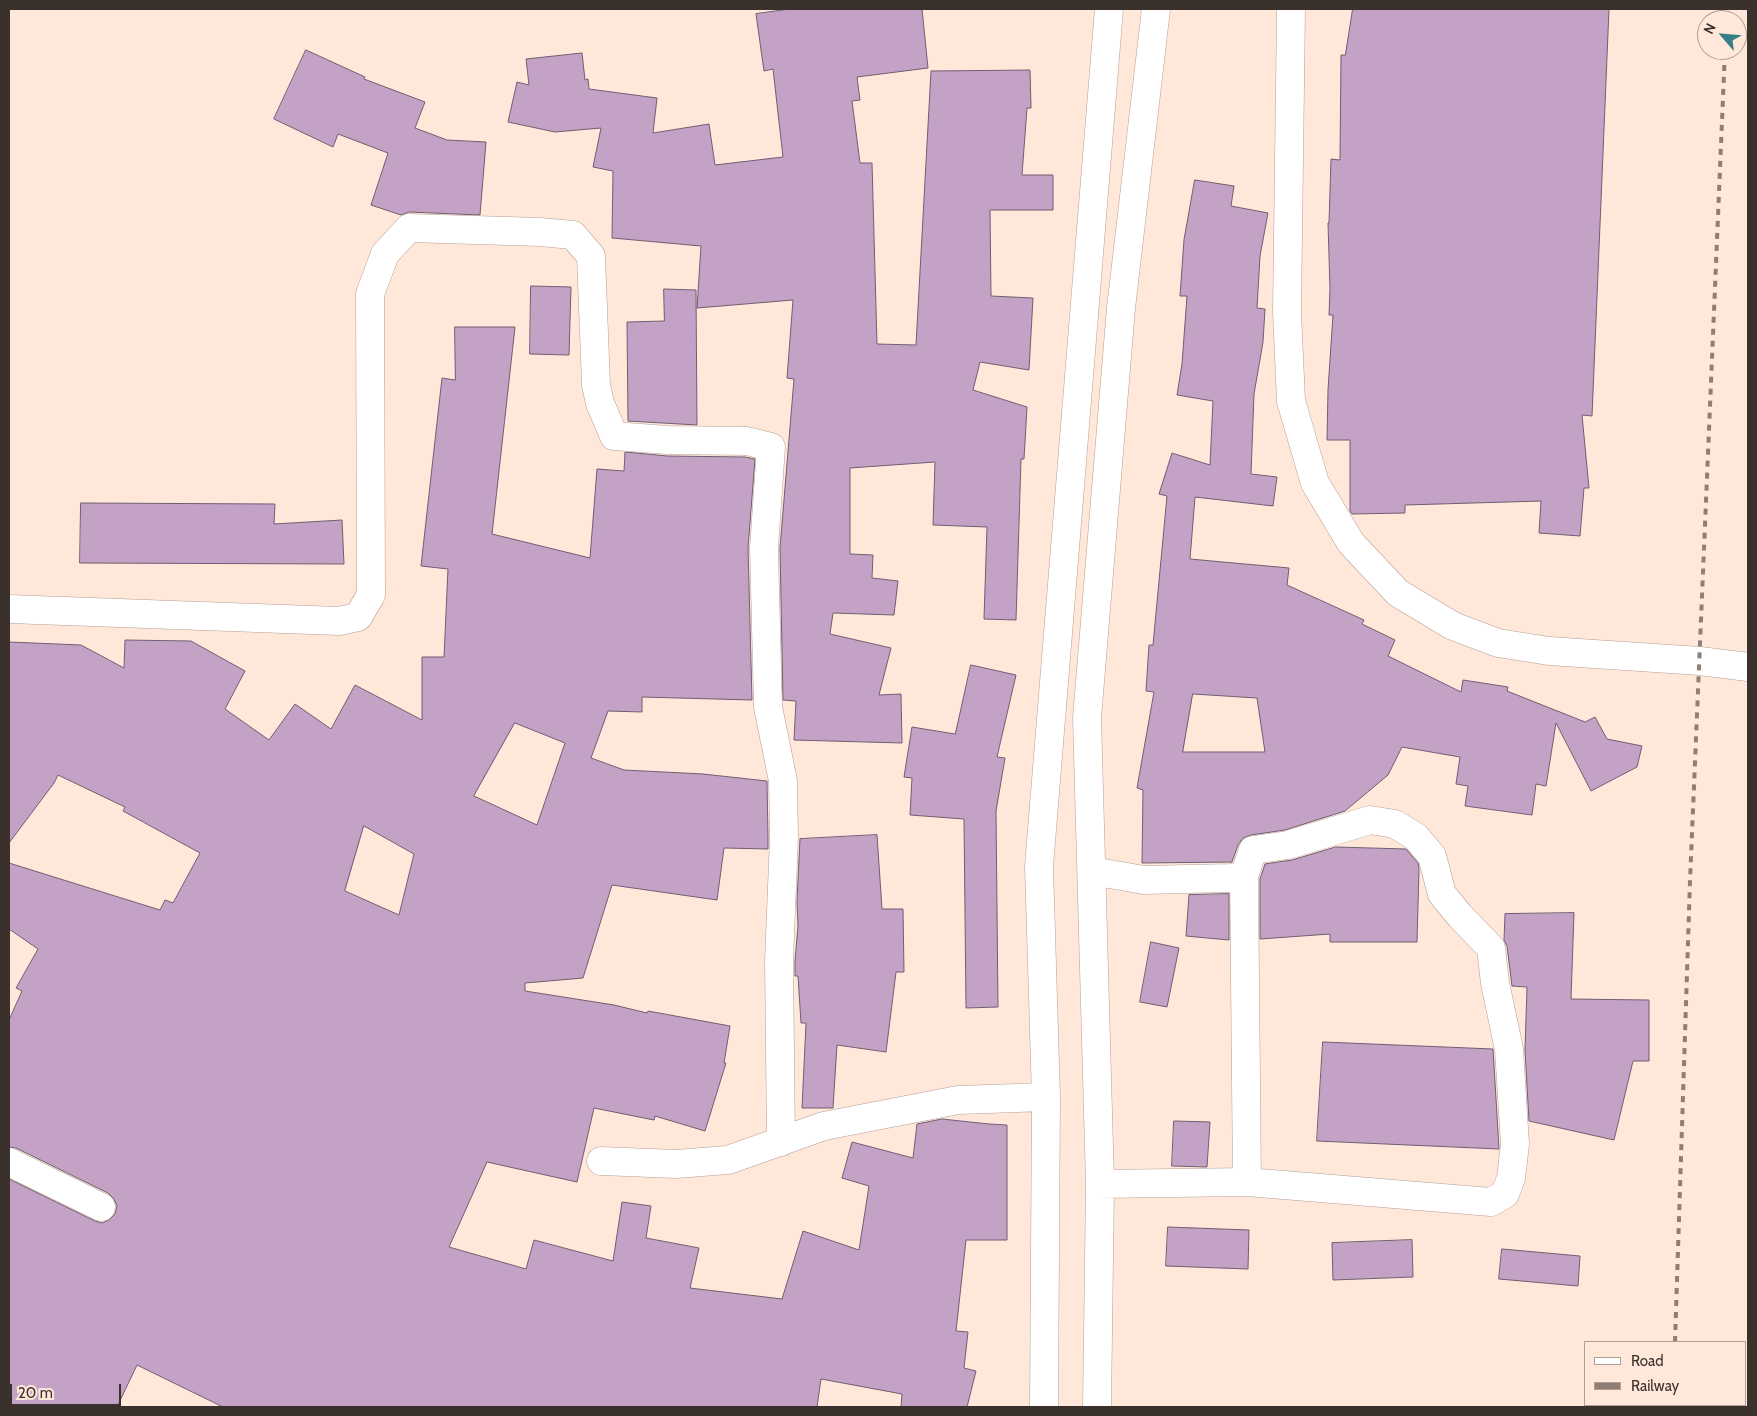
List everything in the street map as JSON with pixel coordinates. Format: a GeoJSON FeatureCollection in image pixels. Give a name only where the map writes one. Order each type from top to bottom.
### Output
{"type":"FeatureCollection","features":[{"type":"Feature","properties":{"kind":"street"},"geometry":{"type":"LineString","coordinates":[[1044,1407],[1046,1097],[1038,866],[1109,9]]}},
{"type":"Feature","properties":{"kind":"street"},"geometry":{"type":"LineString","coordinates":[[1098,1407],[1100,1184],[1087,718],[1121,308],[1156,9]]}},
{"type":"Feature","properties":{"kind":"street"},"geometry":{"type":"LineString","coordinates":[[1291,9],[1287,312],[1291,400],[1315,483],[1351,543],[1398,593],[1453,626],[1498,643],[1548,651],[1748,667]]}},
{"type":"Feature","properties":{"kind":"street"},"geometry":{"type":"LineString","coordinates":[[9,609],[339,621],[358,617],[371,595],[370,294],[385,254],[409,228],[540,232],[573,235],[591,256],[596,385],[600,403],[614,436],[667,440],[747,440],[771,447],[764,548],[768,707],[783,781],[784,837],[779,960],[781,1142]]}},
{"type":"Feature","properties":{"kind":"street"},"geometry":{"type":"LineString","coordinates":[[1100,1184],[1247,1182],[1491,1202],[1505,1194],[1511,1178],[1515,1144],[1509,1049],[1495,983],[1491,948],[1442,894],[1432,856],[1416,837],[1396,824],[1370,820],[1288,845],[1253,850],[1244,876],[1247,1182]]}},
{"type":"Feature","properties":{"kind":"street"},"geometry":{"type":"LineString","coordinates":[[1092,871],[1144,880],[1244,876]]}},
{"type":"Feature","properties":{"kind":"street"},"geometry":{"type":"LineString","coordinates":[[601,1161],[676,1164],[728,1160],[824,1126],[958,1100],[1046,1097]]}},
{"type":"Feature","properties":{"kind":"street"},"geometry":{"type":"LineString","coordinates":[[9,1162],[101,1207]]}},
{"type":"Feature","properties":{"kind":"building"},"geometry":{"type":"Polygon","coordinates":[[[790,9],[922,9],[928,68],[857,77],[860,100],[852,101],[860,163],[872,163],[877,344],[916,345],[931,71],[1030,70],[1031,108],[1027,108],[1022,175],[1053,175],[1053,210],[990,210],[991,296],[1033,298],[1029,370],[980,362],[973,390],[1027,407],[1024,459],[1021,459],[1016,620],[984,619],[987,527],[933,525],[935,462],[850,468],[850,554],[873,555],[872,578],[898,581],[894,615],[833,613],[830,634],[891,648],[879,695],[901,694],[902,743],[794,740],[796,701],[783,700],[780,548],[794,379],[787,378],[793,300],[697,308],[701,246],[612,238],[613,171],[593,167],[601,128],[555,132],[508,122],[517,82],[529,85],[526,59],[582,53],[585,80],[588,79],[589,89],[657,98],[653,133],[709,124],[715,165],[783,157],[773,69],[764,71],[756,14],[790,9]]]}},
{"type":"Feature","properties":{"kind":"building"},"geometry":{"type":"Polygon","coordinates":[[[1353,9],[1609,9],[1592,416],[1582,415],[1589,488],[1584,488],[1580,536],[1539,533],[1541,501],[1405,505],[1405,513],[1352,514],[1350,511],[1350,440],[1327,440],[1333,315],[1329,315],[1328,223],[1331,159],[1340,160],[1341,55],[1345,55],[1353,9]]]}},
{"type":"Feature","properties":{"kind":"building"},"geometry":{"type":"Polygon","coordinates":[[[306,50],[365,77],[364,79],[425,102],[415,128],[447,140],[486,142],[480,215],[409,212],[401,215],[371,205],[388,153],[338,134],[333,147],[274,119],[306,50]]]}},
{"type":"Feature","properties":{"kind":"building"},"geometry":{"type":"Polygon","coordinates":[[[1195,180],[1234,186],[1231,206],[1268,213],[1260,256],[1257,308],[1265,309],[1263,342],[1254,394],[1251,474],[1277,477],[1273,506],[1195,497],[1190,559],[1289,568],[1287,585],[1364,620],[1362,624],[1395,640],[1388,656],[1461,692],[1463,680],[1508,687],[1507,691],[1585,722],[1595,717],[1607,739],[1642,746],[1637,767],[1591,791],[1556,723],[1546,786],[1536,784],[1532,815],[1465,806],[1468,786],[1456,784],[1460,757],[1402,747],[1388,775],[1345,811],[1285,830],[1243,838],[1238,845],[1232,862],[1142,863],[1143,790],[1137,788],[1154,692],[1146,691],[1149,645],[1153,645],[1167,496],[1159,494],[1172,453],[1210,465],[1213,401],[1177,395],[1182,364],[1187,296],[1180,296],[1184,240],[1195,180]],[[1193,694],[1183,752],[1265,752],[1257,698],[1193,694]]]}},
{"type":"Feature","properties":{"kind":"building"},"geometry":{"type":"Polygon","coordinates":[[[531,286],[571,287],[569,355],[530,354],[531,286]]]}},
{"type":"Feature","properties":{"kind":"building"},"geometry":{"type":"Polygon","coordinates":[[[664,289],[696,290],[697,425],[628,421],[627,322],[664,321],[664,289]]]}},
{"type":"Feature","properties":{"kind":"building"},"geometry":{"type":"Polygon","coordinates":[[[455,327],[515,327],[492,534],[590,558],[597,469],[624,471],[625,452],[667,456],[745,457],[755,459],[748,548],[752,700],[642,697],[642,712],[608,711],[591,758],[624,770],[703,774],[767,781],[768,849],[724,848],[717,900],[612,885],[583,978],[525,983],[525,991],[730,1026],[724,1063],[726,1063],[705,1131],[655,1116],[654,1120],[594,1108],[577,1182],[487,1162],[449,1247],[526,1269],[534,1240],[613,1261],[622,1202],[651,1206],[646,1238],[699,1248],[690,1288],[782,1299],[803,1231],[859,1250],[869,1186],[842,1178],[852,1142],[913,1158],[917,1124],[942,1119],[1007,1125],[1007,1240],[966,1240],[956,1331],[968,1332],[964,1368],[976,1371],[967,1407],[901,1407],[902,1394],[821,1379],[817,1407],[223,1407],[137,1365],[117,1407],[9,1407],[9,1179],[102,1223],[109,1220],[115,1214],[117,1206],[114,1199],[108,1193],[16,1148],[9,1147],[9,1020],[22,991],[16,988],[38,949],[9,929],[9,863],[160,910],[165,900],[173,903],[200,853],[123,811],[125,807],[58,775],[9,843],[9,642],[81,645],[124,668],[125,640],[191,641],[245,671],[225,709],[269,740],[295,704],[331,729],[355,685],[422,720],[422,657],[444,657],[448,569],[421,566],[442,378],[455,380],[455,327]],[[515,723],[474,796],[537,825],[565,743],[515,723]],[[364,826],[345,891],[399,915],[414,854],[364,826]]]}},
{"type":"Feature","properties":{"kind":"building"},"geometry":{"type":"Polygon","coordinates":[[[81,503],[275,504],[274,524],[342,520],[344,564],[80,563],[81,503]]]}},
{"type":"Feature","properties":{"kind":"building"},"geometry":{"type":"Polygon","coordinates":[[[971,665],[1016,675],[997,757],[1005,758],[996,811],[998,1007],[966,1008],[964,819],[910,815],[912,778],[904,777],[912,727],[955,734],[971,665]]]}},
{"type":"Feature","properties":{"kind":"building"},"geometry":{"type":"Polygon","coordinates":[[[877,835],[882,909],[903,909],[904,972],[896,972],[886,1052],[837,1045],[833,1108],[802,1108],[806,1023],[801,1023],[798,976],[795,976],[800,839],[877,835]]]}},
{"type":"Feature","properties":{"kind":"building"},"geometry":{"type":"Polygon","coordinates":[[[1336,847],[1406,849],[1418,863],[1417,942],[1330,942],[1330,934],[1260,939],[1260,879],[1265,864],[1292,860],[1336,847]]]}},
{"type":"Feature","properties":{"kind":"building"},"geometry":{"type":"Polygon","coordinates":[[[1229,894],[1229,940],[1186,936],[1189,895],[1229,894]]]}},
{"type":"Feature","properties":{"kind":"building"},"geometry":{"type":"Polygon","coordinates":[[[1574,913],[1571,999],[1649,1000],[1649,1061],[1633,1061],[1614,1140],[1529,1121],[1525,1050],[1527,987],[1512,986],[1507,946],[1504,940],[1505,914],[1574,913]]]}},
{"type":"Feature","properties":{"kind":"building"},"geometry":{"type":"Polygon","coordinates":[[[1151,942],[1179,948],[1167,1007],[1140,1002],[1151,942]]]}},
{"type":"Feature","properties":{"kind":"building"},"geometry":{"type":"Polygon","coordinates":[[[1323,1042],[1493,1049],[1499,1149],[1317,1141],[1323,1042]]]}},
{"type":"Feature","properties":{"kind":"building"},"geometry":{"type":"Polygon","coordinates":[[[1174,1121],[1210,1122],[1207,1167],[1172,1166],[1174,1121]]]}},
{"type":"Feature","properties":{"kind":"building"},"geometry":{"type":"Polygon","coordinates":[[[1168,1227],[1249,1230],[1248,1269],[1166,1266],[1168,1227]]]}},
{"type":"Feature","properties":{"kind":"building"},"geometry":{"type":"Polygon","coordinates":[[[1412,1240],[1413,1277],[1333,1280],[1332,1243],[1412,1240]]]}},
{"type":"Feature","properties":{"kind":"building"},"geometry":{"type":"Polygon","coordinates":[[[1502,1249],[1580,1256],[1578,1286],[1499,1279],[1502,1249]]]}},
{"type":"Feature","properties":{"kind":"railway"},"geometry":{"type":"LineString","coordinates":[[1675,1341],[1690,881],[1725,60]]}}]}
